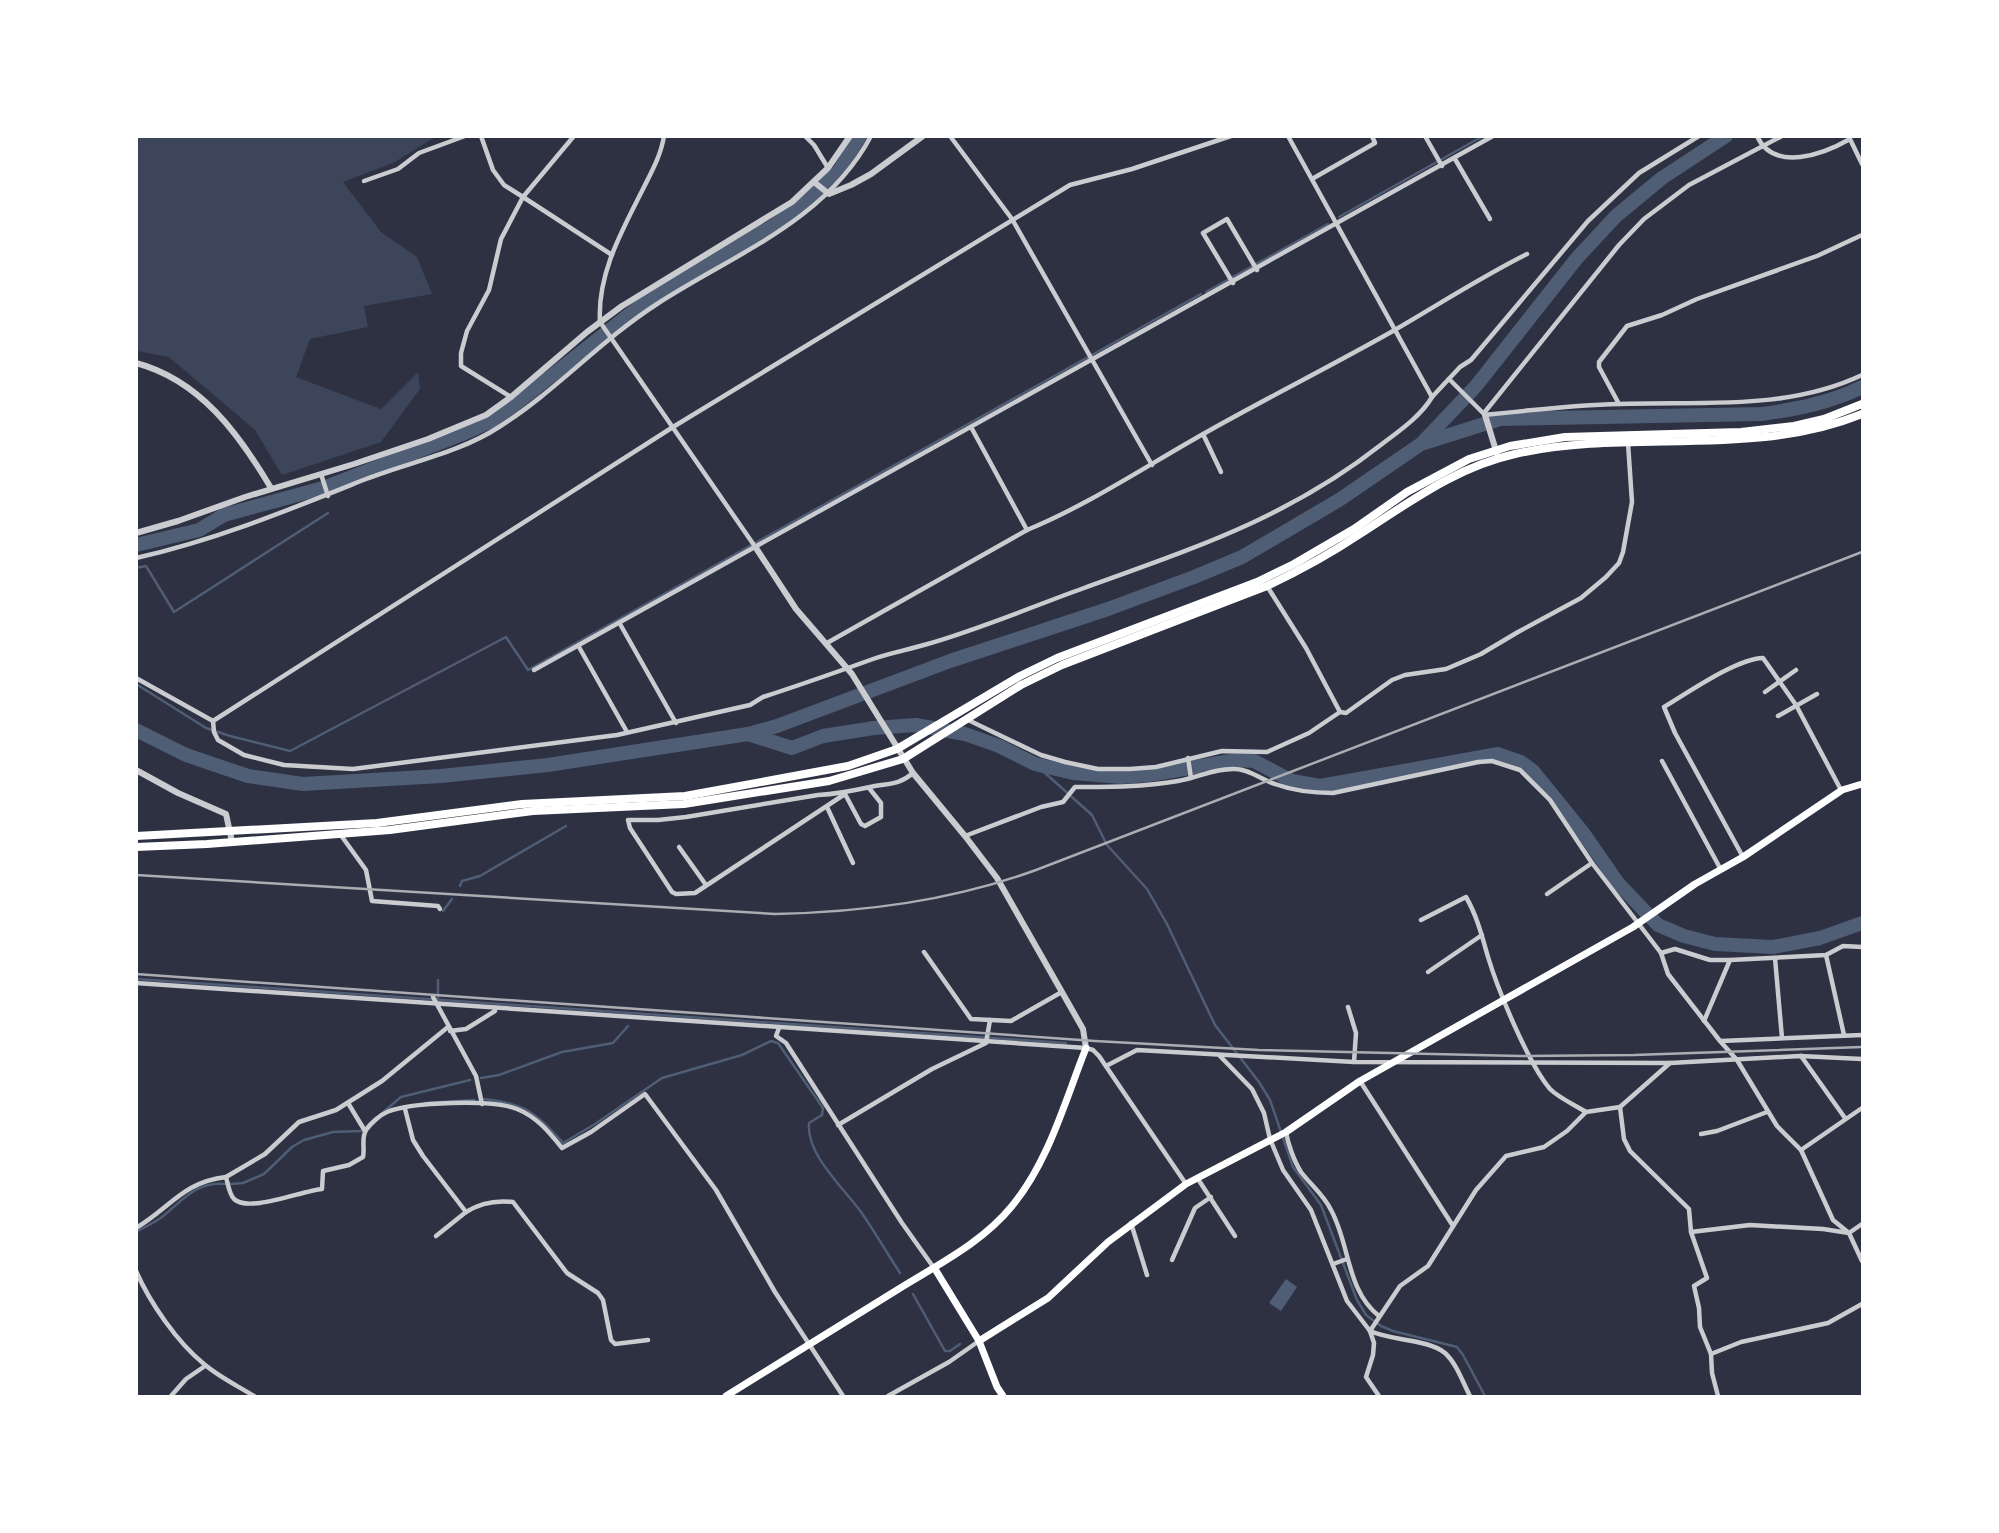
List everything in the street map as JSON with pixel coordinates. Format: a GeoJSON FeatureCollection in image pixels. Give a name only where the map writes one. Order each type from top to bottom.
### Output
{"type":"FeatureCollection","features":[{"type":"Feature","properties":{"kind":"highway"},"geometry":{"type":"LineString","coordinates":[[136,847],[390,830],[533,811],[684,804],[859,774],[903,758],[1021,685],[1062,665],[1267,586],[1298,571],[1338,549],[1410,500],[1497,455],[1537,441],[1565,437],[1765,430],[1817,421],[1863,404]]}},
{"type":"Feature","properties":{"kind":"highway"},"geometry":{"type":"LineString","coordinates":[[136,836],[377,822],[522,804],[685,796],[848,766],[897,749],[1057,657],[1257,582],[1294,564],[1441,472],[1469,459],[1565,445],[1765,439],[1811,431],[1863,414]]}},
{"type":"Feature","properties":{"kind":"main road"},"geometry":{"type":"LineString","coordinates":[[979,1341],[1048,1298],[1131,1223],[1186,1184],[1279,1135],[1360,1081],[1641,922],[1842,790],[1863,783]]}},
{"type":"Feature","properties":{"kind":"main road"},"geometry":{"type":"LineString","coordinates":[[726,1396],[935,1269],[994,1226],[1013,1206],[1032,1178],[1086,1048]]}},
{"type":"Feature","properties":{"kind":"main road"},"geometry":{"type":"LineString","coordinates":[[935,1269],[979,1341],[1003,1396]]}},
{"type":"Feature","properties":{"kind":"street"},"geometry":{"type":"LineString","coordinates":[[364,181],[398,169],[419,153],[465,136]]}},
{"type":"Feature","properties":{"kind":"street"},"geometry":{"type":"LineString","coordinates":[[481,136],[493,170],[504,185],[612,255]]}},
{"type":"Feature","properties":{"kind":"street"},"geometry":{"type":"LineString","coordinates":[[511,397],[461,366],[461,353],[467,331],[489,290],[501,239],[523,197],[574,136]]}},
{"type":"Feature","properties":{"kind":"street"},"geometry":{"type":"LineString","coordinates":[[664,136],[659,158],[612,255],[601,301],[601,324],[796,609],[850,672],[913,773],[997,878],[1060,993],[1083,1029],[1086,1048]]}},
{"type":"Feature","properties":{"kind":"street"},"geometry":{"type":"LineString","coordinates":[[806,136],[828,168]]}},
{"type":"Feature","properties":{"kind":"street"},"geometry":{"type":"LineString","coordinates":[[136,533],[271,488],[322,476],[466,425],[486,415],[655,285],[780,211],[815,184],[850,136]]}},
{"type":"Feature","properties":{"kind":"street"},"geometry":{"type":"LineString","coordinates":[[136,558],[198,543],[485,436],[516,416],[658,303],[782,229],[827,193],[871,136]]}},
{"type":"Feature","properties":{"kind":"street"},"geometry":{"type":"LineString","coordinates":[[827,193],[851,185],[871,174],[923,136]]}},
{"type":"Feature","properties":{"kind":"street"},"geometry":{"type":"LineString","coordinates":[[950,136],[1012,219],[1152,465]]}},
{"type":"Feature","properties":{"kind":"street"},"geometry":{"type":"LineString","coordinates":[[213,727],[673,427],[1070,185],[1132,169],[1231,136]]}},
{"type":"Feature","properties":{"kind":"street"},"geometry":{"type":"LineString","coordinates":[[1287,136],[1432,397]]}},
{"type":"Feature","properties":{"kind":"street"},"geometry":{"type":"LineString","coordinates":[[1312,180],[1375,143],[1371,136]]}},
{"type":"Feature","properties":{"kind":"street"},"geometry":{"type":"LineString","coordinates":[[1425,136],[1440,163]]}},
{"type":"Feature","properties":{"kind":"street"},"geometry":{"type":"LineString","coordinates":[[534,670],[620,624],[754,545],[971,427],[1091,357],[1336,225],[1440,163],[1454,159],[1493,136]]}},
{"type":"Feature","properties":{"kind":"street"},"geometry":{"type":"LineString","coordinates":[[136,678],[213,727],[219,740],[244,755],[284,765],[353,769],[490,753],[676,723],[750,705],[763,697],[850,672],[871,660],[924,645],[1150,565],[1258,522],[1306,496],[1360,461],[1408,423],[1451,381],[1460,367],[1471,360],[1588,221],[1639,173],[1699,136]]}},
{"type":"Feature","properties":{"kind":"street"},"geometry":{"type":"LineString","coordinates":[[1757,136],[1762,147],[1768,152],[1803,158],[1836,147],[1850,139],[1863,164]]}},
{"type":"Feature","properties":{"kind":"street"},"geometry":{"type":"LineString","coordinates":[[1484,414],[1619,245],[1644,219],[1689,185],[1782,136]]}},
{"type":"Feature","properties":{"kind":"street"},"geometry":{"type":"LineString","coordinates":[[1454,159],[1490,219]]}},
{"type":"Feature","properties":{"kind":"street"},"geometry":{"type":"LineString","coordinates":[[815,184],[827,193]]}},
{"type":"Feature","properties":{"kind":"street"},"geometry":{"type":"LineString","coordinates":[[1231,280],[1203,233],[1227,219],[1255,267]]}},
{"type":"Feature","properties":{"kind":"street"},"geometry":{"type":"LineString","coordinates":[[1619,404],[1599,367],[1599,362],[1627,326],[1817,256],[1863,235]]}},
{"type":"Feature","properties":{"kind":"street"},"geometry":{"type":"LineString","coordinates":[[827,643],[1027,530],[1060,516],[1394,330],[1479,278],[1527,254]]}},
{"type":"Feature","properties":{"kind":"street"},"geometry":{"type":"LineString","coordinates":[[136,363],[176,379],[209,404],[256,463],[271,488]]}},
{"type":"Feature","properties":{"kind":"street"},"geometry":{"type":"LineString","coordinates":[[1484,414],[1619,404],[1780,400],[1814,392],[1863,374]]}},
{"type":"Feature","properties":{"kind":"street"},"geometry":{"type":"LineString","coordinates":[[1451,381],[1484,414],[1497,455]]}},
{"type":"Feature","properties":{"kind":"street"},"geometry":{"type":"LineString","coordinates":[[971,427],[1027,530]]}},
{"type":"Feature","properties":{"kind":"street"},"geometry":{"type":"LineString","coordinates":[[1203,434],[1221,472]]}},
{"type":"Feature","properties":{"kind":"street"},"geometry":{"type":"LineString","coordinates":[[962,722],[1041,755],[1098,769],[1156,766],[1222,751],[1267,752],[1309,733],[1340,712],[1346,713],[1392,680],[1405,675],[1446,669],[1481,654],[1581,598],[1606,577],[1619,563],[1623,552],[1632,502],[1628,442]]}},
{"type":"Feature","properties":{"kind":"street"},"geometry":{"type":"LineString","coordinates":[[322,476],[328,495]]}},
{"type":"Feature","properties":{"kind":"street"},"geometry":{"type":"LineString","coordinates":[[1267,586],[1306,648],[1340,712]]}},
{"type":"Feature","properties":{"kind":"street"},"geometry":{"type":"LineString","coordinates":[[620,624],[676,723]]}},
{"type":"Feature","properties":{"kind":"street"},"geometry":{"type":"LineString","coordinates":[[579,647],[626,732]]}},
{"type":"Feature","properties":{"kind":"street"},"geometry":{"type":"LineString","coordinates":[[1743,857],[1675,733],[1664,707],[1751,658],[1763,658],[1796,705],[1842,790]]}},
{"type":"Feature","properties":{"kind":"street"},"geometry":{"type":"LineString","coordinates":[[1765,692],[1796,670]]}},
{"type":"Feature","properties":{"kind":"street"},"geometry":{"type":"LineString","coordinates":[[1778,716],[1817,694]]}},
{"type":"Feature","properties":{"kind":"street"},"geometry":{"type":"LineString","coordinates":[[1188,759],[1191,777]]}},
{"type":"Feature","properties":{"kind":"street"},"geometry":{"type":"LineString","coordinates":[[965,836],[1041,807],[1063,802],[1076,787],[1148,785],[1218,770],[1246,770],[1273,784],[1313,793],[1333,793],[1478,762],[1492,761],[1521,770],[1550,800],[1592,863],[1641,922],[1661,953],[1668,974],[1737,1060],[1767,1112],[1801,1150],[1833,1220],[1849,1233],[1863,1261]]}},
{"type":"Feature","properties":{"kind":"street"},"geometry":{"type":"LineString","coordinates":[[1662,761],[1720,869]]}},
{"type":"Feature","properties":{"kind":"street"},"geometry":{"type":"LineString","coordinates":[[136,770],[178,793],[226,814],[232,842]]}},
{"type":"Feature","properties":{"kind":"street"},"geometry":{"type":"LineString","coordinates":[[628,820],[686,817],[818,795],[845,794],[903,782],[913,773]]}},
{"type":"Feature","properties":{"kind":"street"},"geometry":{"type":"LineString","coordinates":[[817,783],[818,795]]}},
{"type":"Feature","properties":{"kind":"street"},"geometry":{"type":"LineString","coordinates":[[845,794],[861,824],[865,826],[881,817],[881,803],[869,788]]}},
{"type":"Feature","properties":{"kind":"street"},"geometry":{"type":"LineString","coordinates":[[626,808],[630,828],[672,892],[695,893],[845,794]]}},
{"type":"Feature","properties":{"kind":"street"},"geometry":{"type":"LineString","coordinates":[[827,807],[853,863]]}},
{"type":"Feature","properties":{"kind":"street"},"geometry":{"type":"LineString","coordinates":[[339,834],[366,870],[372,901],[438,906],[440,909]]}},
{"type":"Feature","properties":{"kind":"street"},"geometry":{"type":"LineString","coordinates":[[679,847],[706,886]]}},
{"type":"Feature","properties":{"kind":"street"},"geometry":{"type":"LineString","coordinates":[[1547,894],[1592,863]]}},
{"type":"Feature","properties":{"kind":"street"},"geometry":{"type":"LineString","coordinates":[[1421,920],[1466,897],[1479,922],[1488,958],[1505,1001],[1534,1064],[1551,1090],[1586,1112]]}},
{"type":"Feature","properties":{"kind":"street"},"geometry":{"type":"LineString","coordinates":[[1428,972],[1482,935]]}},
{"type":"Feature","properties":{"kind":"street"},"geometry":{"type":"LineString","coordinates":[[1661,953],[1675,949],[1710,960],[1730,960],[1825,955],[1843,946],[1863,947]]}},
{"type":"Feature","properties":{"kind":"street"},"geometry":{"type":"LineString","coordinates":[[924,952],[971,1018],[1011,1021],[1060,993]]}},
{"type":"Feature","properties":{"kind":"street"},"geometry":{"type":"LineString","coordinates":[[1825,955],[1844,1035]]}},
{"type":"Feature","properties":{"kind":"street"},"geometry":{"type":"LineString","coordinates":[[1775,958],[1782,1038]]}},
{"type":"Feature","properties":{"kind":"street"},"geometry":{"type":"LineString","coordinates":[[1704,1021],[1730,960]]}},
{"type":"Feature","properties":{"kind":"street"},"geometry":{"type":"LineString","coordinates":[[136,983],[435,1001],[495,1008],[779,1028],[988,1039],[1086,1048],[1093,1050],[1106,1066],[1186,1184]]}},
{"type":"Feature","properties":{"kind":"street"},"geometry":{"type":"LineString","coordinates":[[435,1001],[476,1076],[482,1104]]}},
{"type":"Feature","properties":{"kind":"street"},"geometry":{"type":"LineString","coordinates":[[1349,1007],[1356,1033],[1354,1062]]}},
{"type":"Feature","properties":{"kind":"street"},"geometry":{"type":"LineString","coordinates":[[136,1228],[195,1184],[226,1177],[265,1154],[299,1122],[336,1110],[382,1081],[449,1029],[466,1029],[495,1011],[495,1008]]}},
{"type":"Feature","properties":{"kind":"street"},"geometry":{"type":"LineString","coordinates":[[988,1039],[990,1020]]}},
{"type":"Feature","properties":{"kind":"street"},"geometry":{"type":"LineString","coordinates":[[779,1028],[776,1036],[786,1044],[902,1223],[935,1269]]}},
{"type":"Feature","properties":{"kind":"street"},"geometry":{"type":"LineString","coordinates":[[1720,1041],[1863,1035]]}},
{"type":"Feature","properties":{"kind":"street"},"geometry":{"type":"LineString","coordinates":[[838,1125],[988,1039]]}},
{"type":"Feature","properties":{"kind":"street"},"geometry":{"type":"LineString","coordinates":[[1106,1066],[1137,1050],[1354,1062],[1670,1063],[1800,1056],[1863,1059]]}},
{"type":"Feature","properties":{"kind":"street"},"geometry":{"type":"LineString","coordinates":[[1219,1055],[1252,1089],[1300,1171],[1314,1185],[1332,1211],[1362,1296],[1369,1308],[1379,1317]]}},
{"type":"Feature","properties":{"kind":"street"},"geometry":{"type":"LineString","coordinates":[[1800,1056],[1845,1118]]}},
{"type":"Feature","properties":{"kind":"street"},"geometry":{"type":"LineString","coordinates":[[1370,1331],[1400,1286],[1428,1266],[1476,1190],[1506,1156],[1544,1147],[1567,1131],[1586,1112],[1620,1107],[1670,1063]]}},
{"type":"Feature","properties":{"kind":"street"},"geometry":{"type":"LineString","coordinates":[[1360,1081],[1454,1226]]}},
{"type":"Feature","properties":{"kind":"street"},"geometry":{"type":"LineString","coordinates":[[365,1131],[389,1111],[430,1105],[482,1104],[515,1108],[528,1115],[540,1122],[562,1148],[591,1132],[645,1094],[716,1190],[775,1292],[843,1396]]}},
{"type":"Feature","properties":{"kind":"street"},"geometry":{"type":"LineString","coordinates":[[226,1177],[236,1201],[262,1205],[322,1189],[323,1171],[349,1165],[363,1157],[365,1131],[348,1103]]}},
{"type":"Feature","properties":{"kind":"street"},"geometry":{"type":"LineString","coordinates":[[1620,1107],[1625,1139],[1630,1151],[1689,1209],[1691,1232],[1707,1278],[1694,1286],[1698,1298],[1700,1327],[1711,1354],[1712,1373],[1718,1396]]}},
{"type":"Feature","properties":{"kind":"street"},"geometry":{"type":"LineString","coordinates":[[1801,1150],[1863,1108]]}},
{"type":"Feature","properties":{"kind":"street"},"geometry":{"type":"LineString","coordinates":[[405,1109],[413,1140],[466,1212]]}},
{"type":"Feature","properties":{"kind":"street"},"geometry":{"type":"LineString","coordinates":[[1701,1134],[1717,1131],[1767,1112]]}},
{"type":"Feature","properties":{"kind":"street"},"geometry":{"type":"LineString","coordinates":[[1279,1135],[1283,1170],[1311,1210],[1347,1300],[1370,1331],[1374,1343],[1373,1355],[1366,1377],[1379,1396]]}},
{"type":"Feature","properties":{"kind":"street"},"geometry":{"type":"LineString","coordinates":[[1198,1179],[1235,1236]]}},
{"type":"Feature","properties":{"kind":"street"},"geometry":{"type":"LineString","coordinates":[[1172,1260],[1195,1208],[1211,1197]]}},
{"type":"Feature","properties":{"kind":"street"},"geometry":{"type":"LineString","coordinates":[[436,1236],[478,1205],[513,1202],[567,1273],[598,1293],[603,1300],[611,1340],[615,1345],[648,1340]]}},
{"type":"Feature","properties":{"kind":"street"},"geometry":{"type":"LineString","coordinates":[[1131,1223],[1147,1275]]}},
{"type":"Feature","properties":{"kind":"street"},"geometry":{"type":"LineString","coordinates":[[1691,1232],[1750,1225],[1849,1233],[1863,1224]]}},
{"type":"Feature","properties":{"kind":"street"},"geometry":{"type":"LineString","coordinates":[[1333,1264],[1347,1259]]}},
{"type":"Feature","properties":{"kind":"street"},"geometry":{"type":"LineString","coordinates":[[136,1271],[145,1293],[189,1351],[205,1366],[254,1396]]}},
{"type":"Feature","properties":{"kind":"street"},"geometry":{"type":"LineString","coordinates":[[1711,1354],[1741,1342],[1828,1323],[1863,1304]]}},
{"type":"Feature","properties":{"kind":"street"},"geometry":{"type":"LineString","coordinates":[[1370,1331],[1383,1337],[1442,1351],[1452,1362],[1470,1396]]}},
{"type":"Feature","properties":{"kind":"street"},"geometry":{"type":"LineString","coordinates":[[888,1396],[949,1362],[979,1341]]}},
{"type":"Feature","properties":{"kind":"street"},"geometry":{"type":"LineString","coordinates":[[171,1396],[186,1378],[205,1366]]}},
{"type":"Feature","properties":{"kind":"shaded area"},"geometry":{"type":"Polygon","coordinates":[[[136,137],[435,137],[395,162],[343,182],[381,232],[417,257],[432,294],[364,306],[368,327],[310,339],[296,377],[381,409],[418,372],[420,389],[381,442],[282,475],[255,430],[169,357],[137,351],[136,137]]]}},
{"type":"Feature","properties":{"kind":"shaded area"},"geometry":{"type":"Polygon","coordinates":[[[1286,1279],[1297,1287],[1281,1311],[1269,1303],[1286,1279]]]}},
{"type":"Feature","properties":{"kind":"waterway"},"geometry":{"type":"LineString","coordinates":[[136,545],[199,530],[224,515],[323,488],[498,418],[649,299],[776,224],[809,200],[839,171],[860,136]]}},
{"type":"Feature","properties":{"kind":"waterway"},"geometry":{"type":"LineString","coordinates":[[1339,217],[1483,136]]}},
{"type":"Feature","properties":{"kind":"waterway"},"geometry":{"type":"LineString","coordinates":[[136,730],[186,755],[248,776],[303,784],[441,776],[548,765],[748,734],[777,726],[950,661],[1108,609],[1194,577],[1242,557],[1339,500],[1421,444],[1476,386],[1577,258],[1616,216],[1662,178],[1726,136]]}},
{"type":"Feature","properties":{"kind":"waterway"},"geometry":{"type":"LineString","coordinates":[[1206,292],[1328,224]]}},
{"type":"Feature","properties":{"kind":"waterway"},"geometry":{"type":"LineString","coordinates":[[136,684],[206,728],[290,751],[506,637],[528,670],[1201,294]]}},
{"type":"Feature","properties":{"kind":"waterway"},"geometry":{"type":"LineString","coordinates":[[1424,443],[1500,419],[1762,414],[1813,405],[1862,387]]}},
{"type":"Feature","properties":{"kind":"waterway"},"geometry":{"type":"LineString","coordinates":[[136,568],[146,566],[174,612],[328,513]]}},
{"type":"Feature","properties":{"kind":"waterway"},"geometry":{"type":"LineString","coordinates":[[748,734],[792,748],[823,736],[916,725],[965,734],[999,746],[1035,764],[1073,773],[1121,777],[1149,775],[1236,760],[1254,761],[1292,781],[1320,786],[1498,754],[1521,762],[1533,771],[1584,834],[1618,883],[1658,925],[1684,936],[1715,944],[1773,947],[1820,938],[1862,923]]}},
{"type":"Feature","properties":{"kind":"waterway"},"geometry":{"type":"LineString","coordinates":[[1035,764],[1092,815],[1107,845],[1147,889],[1167,924],[1215,1025],[1270,1100],[1293,1167],[1321,1205],[1357,1300],[1366,1315],[1393,1331],[1457,1347],[1485,1396]]}},
{"type":"Feature","properties":{"kind":"waterway"},"geometry":{"type":"LineString","coordinates":[[460,886],[462,881],[480,876],[566,826]]}},
{"type":"Feature","properties":{"kind":"waterway"},"geometry":{"type":"LineString","coordinates":[[443,911],[452,899]]}},
{"type":"Feature","properties":{"kind":"waterway"},"geometry":{"type":"LineString","coordinates":[[136,979],[1066,1043]]}},
{"type":"Feature","properties":{"kind":"waterway"},"geometry":{"type":"LineString","coordinates":[[438,980],[438,1000]]}},
{"type":"Feature","properties":{"kind":"waterway"},"geometry":{"type":"LineString","coordinates":[[481,1078],[499,1075],[562,1052],[613,1043],[628,1026]]}},
{"type":"Feature","properties":{"kind":"waterway"},"geometry":{"type":"LineString","coordinates":[[484,1099],[529,1111],[563,1143],[662,1078],[742,1055],[771,1041],[778,1043],[823,1108],[822,1115],[809,1123],[813,1147],[861,1212],[900,1273]]}},
{"type":"Feature","properties":{"kind":"waterway"},"geometry":{"type":"LineString","coordinates":[[230,1184],[243,1183],[264,1174],[292,1147],[304,1140],[333,1132],[361,1131],[401,1097],[470,1080]]}},
{"type":"Feature","properties":{"kind":"waterway"},"geometry":{"type":"LineString","coordinates":[[425,1103],[474,1100]]}},
{"type":"Feature","properties":{"kind":"waterway"},"geometry":{"type":"LineString","coordinates":[[136,1232],[159,1219],[198,1189],[225,1184]]}},
{"type":"Feature","properties":{"kind":"waterway"},"geometry":{"type":"LineString","coordinates":[[913,1294],[945,1351],[950,1351],[960,1344]]}},
{"type":"Feature","properties":{"kind":"railway"},"geometry":{"type":"LineString","coordinates":[[136,875],[775,914],[841,911],[940,897],[1036,870],[1862,552]]}},
{"type":"Feature","properties":{"kind":"railway"},"geometry":{"type":"LineString","coordinates":[[136,974],[1259,1050],[1520,1056],[1862,1047]]}}]}
